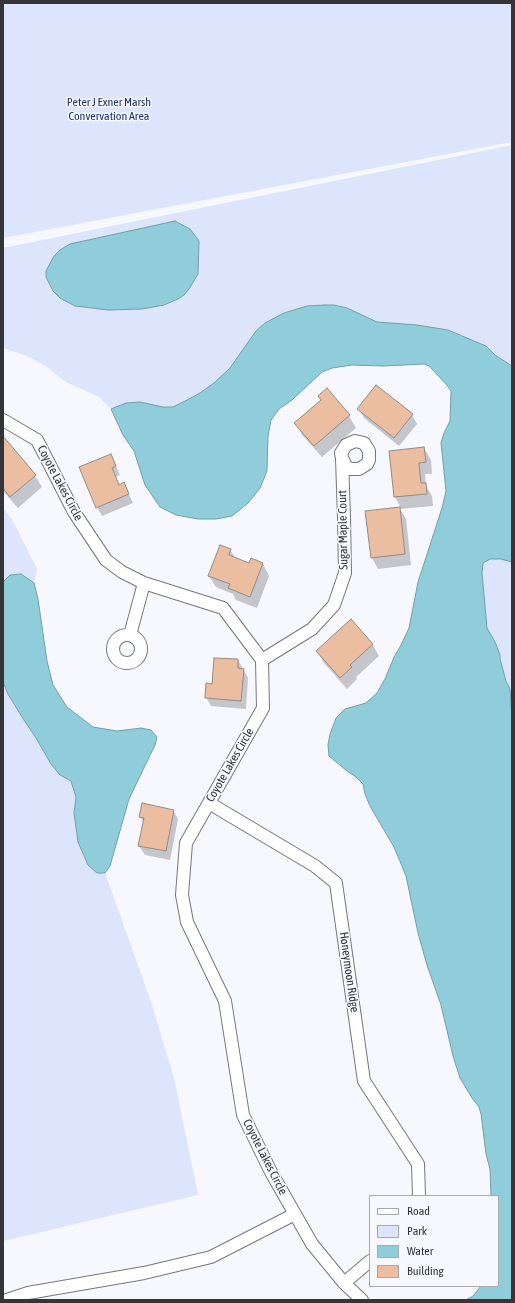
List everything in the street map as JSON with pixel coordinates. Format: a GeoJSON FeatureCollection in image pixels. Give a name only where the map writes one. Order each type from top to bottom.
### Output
{"type":"FeatureCollection","features":[{"type":"Feature","properties":{"kind":"street","name":"Coyote Lakes Circle"},"geometry":{"type":"LineString","coordinates":[[3,420],[37,440],[74,512],[106,560],[122,572],[144,583],[223,608],[262,660],[263,708],[186,843],[182,895],[187,922],[225,1001],[243,1115],[271,1172],[312,1244],[344,1283],[362,1300]]}},
{"type":"Feature","properties":{"kind":"street","name":"Sugar Maple Court"},"geometry":{"type":"LineString","coordinates":[[262,660],[312,629],[334,604],[345,573],[342,458]]}},
{"type":"Feature","properties":{"kind":"street"},"geometry":{"type":"LineString","coordinates":[[130,635],[144,583]]}},
{"type":"Feature","properties":{"kind":"street","name":"Honeymoon Ridge"},"geometry":{"type":"LineString","coordinates":[[209,803],[315,866],[336,883],[364,1082],[418,1164],[419,1195]]}},
{"type":"Feature","properties":{"kind":"street"},"geometry":{"type":"LineString","coordinates":[[7,1300],[28,1292],[144,1273],[211,1257],[295,1214]]}},
{"type":"Feature","properties":{"kind":"street"},"geometry":{"type":"LineString","coordinates":[[344,1283],[369,1262]]}},
{"type":"Feature","properties":{"kind":"green space","name":"Peter J Exner Marsh Convervation Area"},"geometry":{"type":"Polygon","coordinates":[[[3,3],[512,3],[512,142],[3,238],[3,3]]]}},
{"type":"Feature","properties":{"kind":"green space"},"geometry":{"type":"Polygon","coordinates":[[[512,145],[512,1300],[466,1300],[473,1296],[480,1287],[499,1287],[499,1195],[491,1195],[490,1169],[486,1154],[481,1114],[479,1107],[460,1078],[453,1056],[441,1005],[418,933],[406,876],[399,859],[394,847],[370,806],[363,784],[329,756],[328,745],[330,734],[336,718],[345,709],[366,703],[377,693],[409,628],[418,582],[446,491],[441,443],[450,421],[451,391],[429,366],[424,364],[383,366],[352,365],[332,368],[322,372],[292,400],[279,409],[271,420],[268,436],[267,471],[260,488],[248,503],[232,516],[216,519],[198,519],[176,515],[160,507],[145,485],[134,451],[123,435],[111,409],[99,397],[66,382],[47,367],[27,356],[3,348],[3,248],[512,145]]]}},
{"type":"Feature","properties":{"kind":"green space"},"geometry":{"type":"Polygon","coordinates":[[[3,508],[13,521],[37,569],[34,583],[38,599],[47,661],[53,685],[67,707],[93,727],[117,731],[141,728],[151,730],[157,737],[155,745],[129,799],[110,866],[105,873],[151,1002],[174,1078],[198,1195],[3,1241],[3,508]]]}},
{"type":"Feature","properties":{"kind":"water"},"geometry":{"type":"Polygon","coordinates":[[[175,221],[190,229],[199,241],[198,274],[189,289],[178,299],[164,305],[142,309],[108,310],[75,306],[60,298],[53,291],[46,277],[46,271],[54,256],[70,244],[175,221]]]}},
{"type":"Feature","properties":{"kind":"water"},"geometry":{"type":"Polygon","coordinates":[[[334,305],[347,308],[377,322],[417,325],[448,330],[486,346],[495,355],[512,366],[512,562],[501,559],[490,559],[483,563],[482,573],[487,628],[500,655],[506,681],[510,689],[512,717],[512,1300],[466,1300],[473,1296],[480,1287],[499,1287],[499,1195],[491,1195],[490,1169],[486,1154],[481,1114],[479,1107],[460,1078],[453,1056],[441,1005],[418,933],[406,876],[399,859],[394,847],[370,806],[363,784],[329,756],[328,745],[330,734],[336,718],[345,709],[366,703],[377,693],[409,628],[418,582],[446,491],[441,443],[450,421],[451,391],[429,366],[424,364],[383,366],[352,365],[332,368],[322,372],[292,400],[279,409],[271,420],[268,436],[267,471],[260,488],[248,503],[232,516],[216,519],[198,519],[176,515],[160,507],[145,485],[134,451],[123,435],[111,409],[126,403],[140,402],[163,407],[173,407],[200,393],[214,383],[230,368],[256,331],[265,323],[284,313],[307,306],[334,305]]]}},
{"type":"Feature","properties":{"kind":"water"},"geometry":{"type":"Polygon","coordinates":[[[21,574],[34,583],[38,599],[47,661],[53,685],[67,707],[93,727],[117,731],[141,728],[151,730],[157,737],[155,745],[129,799],[110,866],[105,873],[97,873],[88,865],[78,842],[74,813],[76,797],[71,781],[60,775],[51,764],[8,694],[3,682],[3,582],[10,575],[21,574]]]}},
{"type":"Feature","properties":{"kind":"building"},"geometry":{"type":"Polygon","coordinates":[[[376,385],[413,414],[394,438],[357,409],[376,385]]]}},
{"type":"Feature","properties":{"kind":"building"},"geometry":{"type":"Polygon","coordinates":[[[327,388],[350,415],[314,446],[294,423],[321,400],[318,396],[327,388]]]}},
{"type":"Feature","properties":{"kind":"building"},"geometry":{"type":"Polygon","coordinates":[[[3,436],[36,475],[10,497],[3,488],[3,436]]]}},
{"type":"Feature","properties":{"kind":"building"},"geometry":{"type":"Polygon","coordinates":[[[424,447],[426,462],[419,463],[421,483],[426,483],[427,494],[394,497],[389,451],[424,447]]]}},
{"type":"Feature","properties":{"kind":"building"},"geometry":{"type":"Polygon","coordinates":[[[111,454],[116,466],[112,468],[119,485],[124,482],[129,494],[96,508],[79,467],[111,454]]]}},
{"type":"Feature","properties":{"kind":"building"},"geometry":{"type":"Polygon","coordinates":[[[400,507],[405,554],[371,558],[365,511],[400,507]]]}},
{"type":"Feature","properties":{"kind":"building"},"geometry":{"type":"Polygon","coordinates":[[[220,545],[231,549],[229,555],[249,563],[251,558],[263,563],[250,597],[228,588],[230,584],[208,576],[220,545]]]}},
{"type":"Feature","properties":{"kind":"building"},"geometry":{"type":"Polygon","coordinates":[[[351,619],[373,644],[350,665],[352,667],[340,678],[316,651],[351,619]]]}},
{"type":"Feature","properties":{"kind":"building"},"geometry":{"type":"Polygon","coordinates":[[[214,658],[238,659],[238,668],[244,669],[241,701],[205,698],[206,683],[212,684],[214,658]]]}},
{"type":"Feature","properties":{"kind":"building"},"geometry":{"type":"Polygon","coordinates":[[[142,803],[174,810],[166,851],[138,846],[144,818],[139,817],[142,803]]]}}]}
